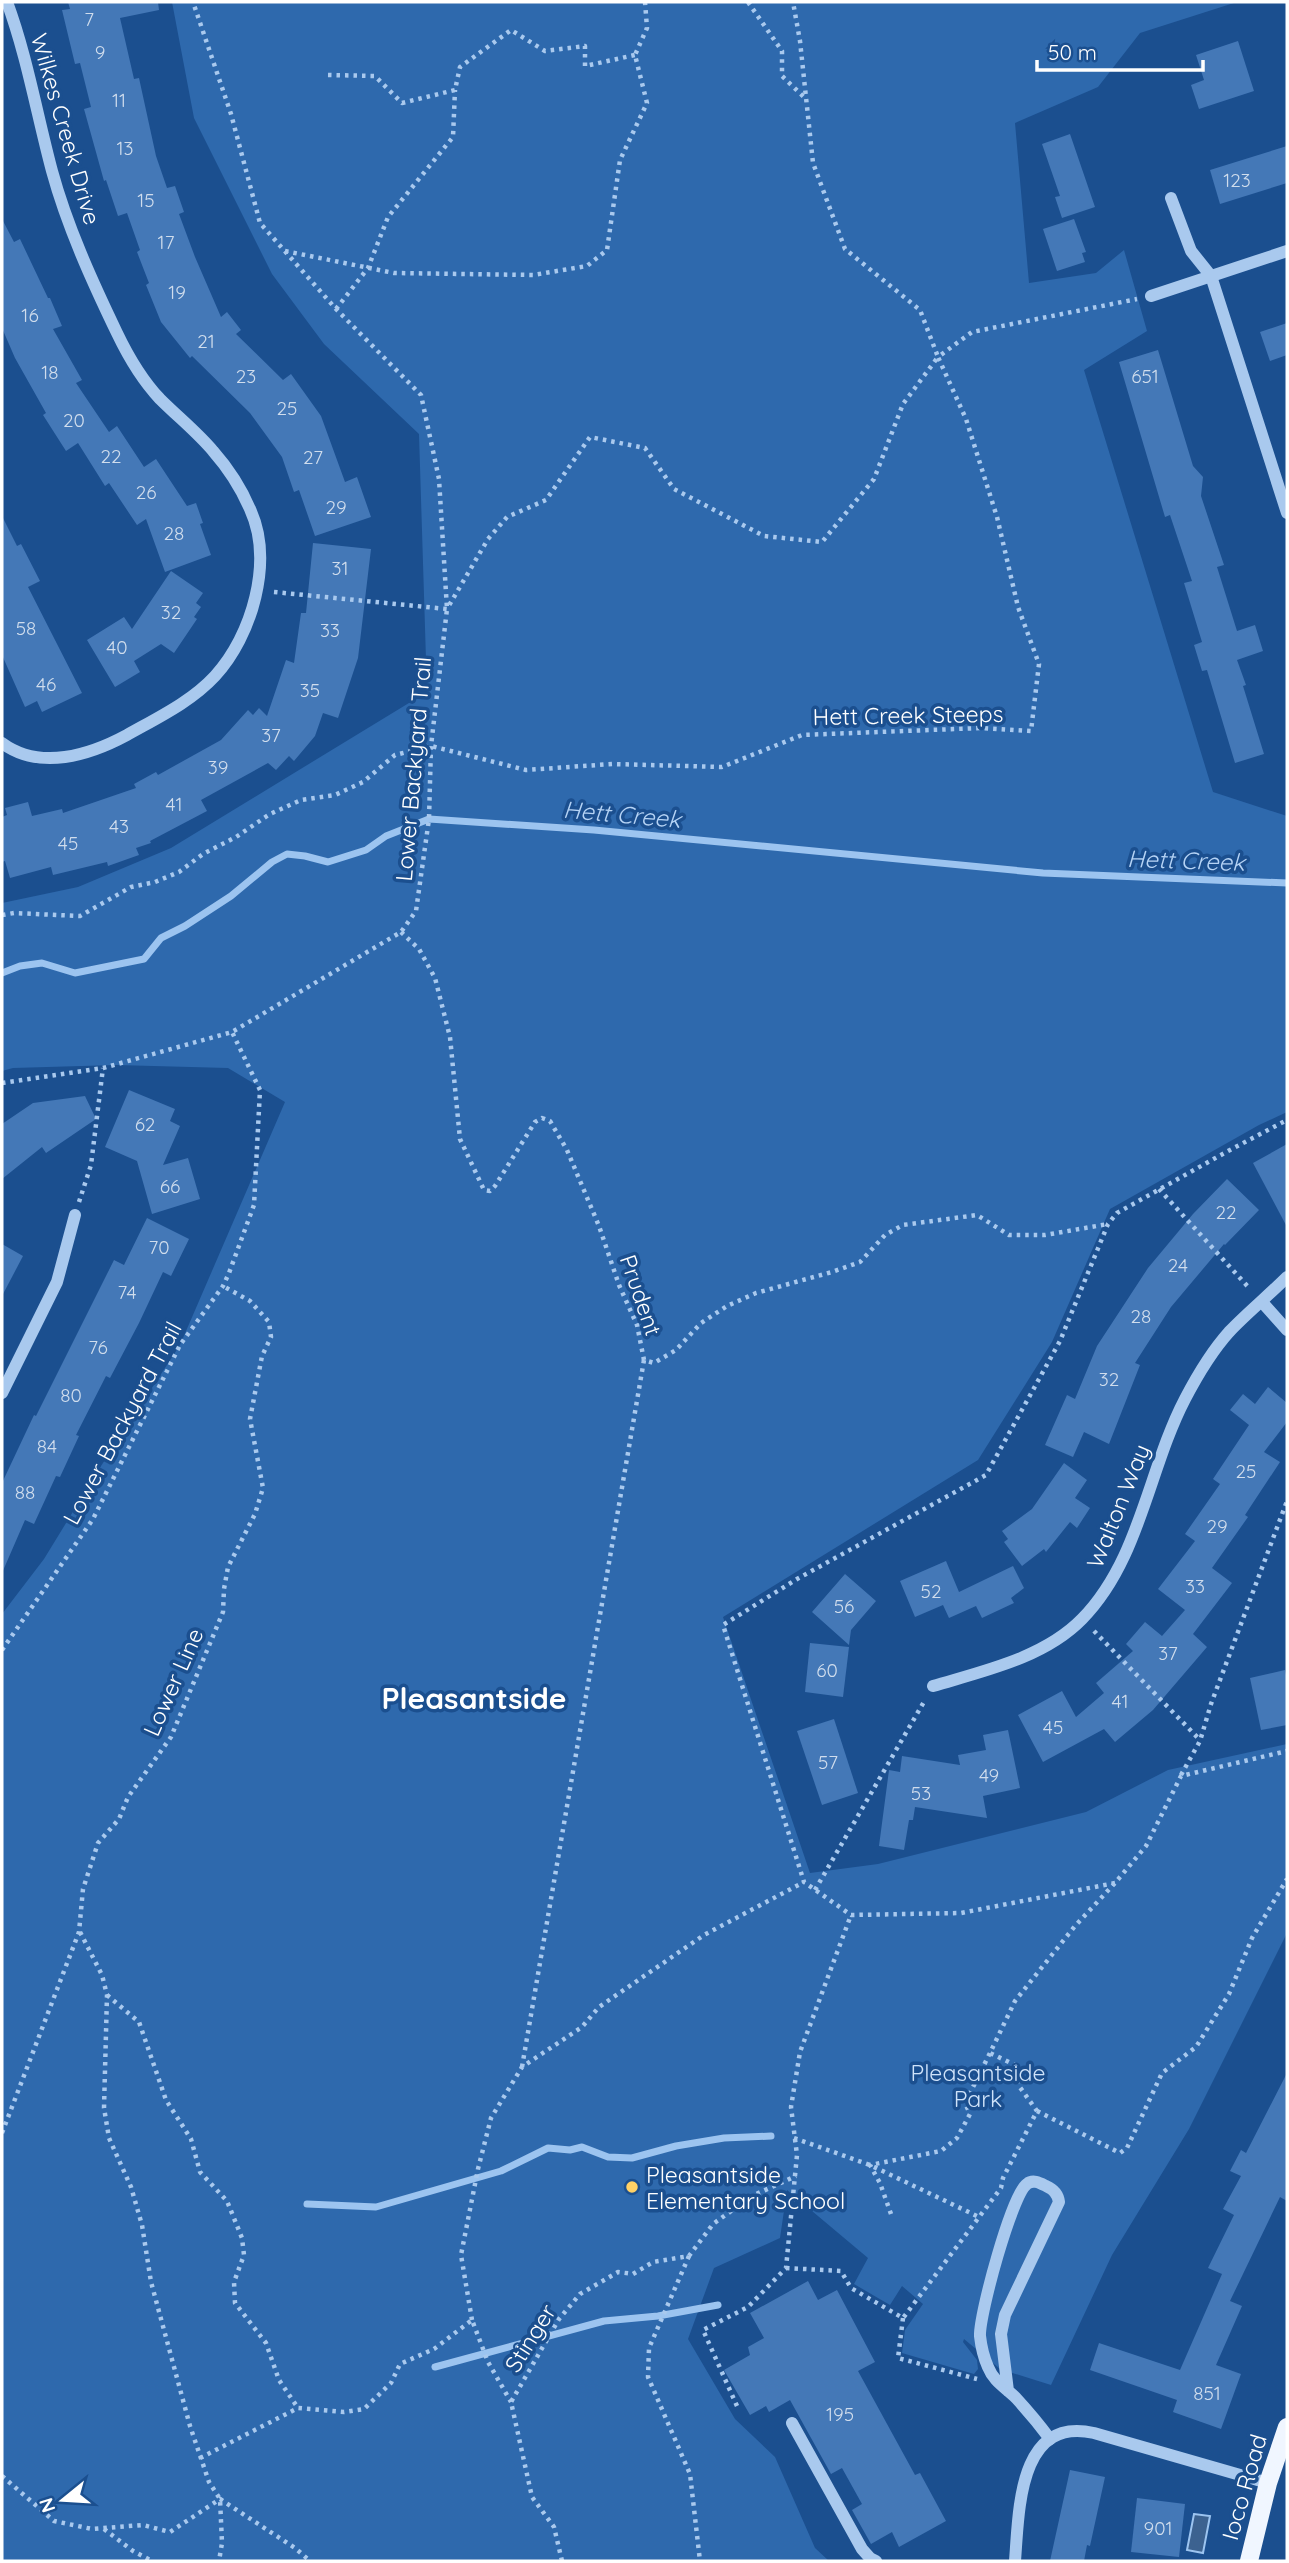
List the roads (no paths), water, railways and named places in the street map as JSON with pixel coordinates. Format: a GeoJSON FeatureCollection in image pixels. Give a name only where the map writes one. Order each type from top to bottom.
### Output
{"type":"FeatureCollection","features":[{"type":"Feature","properties":{"kind":"main road","name":"Ioco Road"},"geometry":{"type":"LineString","coordinates":[[1249,2561],[1268,2483],[1287,2427]]}},
{"type":"Feature","properties":{"kind":"street","name":"Wilkes Creek Drive"},"geometry":{"type":"LineString","coordinates":[[2,743],[15,750],[46,757],[75,756],[109,744],[172,710],[214,677],[236,649],[252,615],[259,560],[257,533],[251,510],[233,477],[213,450],[158,397],[132,361],[117,333],[63,206],[7,2]]}},
{"type":"Feature","properties":{"kind":"street"},"geometry":{"type":"LineString","coordinates":[[1171,198],[1191,251],[1212,276],[1287,513]]}},
{"type":"Feature","properties":{"kind":"street"},"geometry":{"type":"LineString","coordinates":[[1151,296],[1287,251]]}},
{"type":"Feature","properties":{"kind":"street"},"geometry":{"type":"LineString","coordinates":[[2,1393],[57,1282],[75,1215]]}},
{"type":"Feature","properties":{"kind":"street","name":"Walton Way"},"geometry":{"type":"LineString","coordinates":[[933,1686],[1002,1665],[1043,1647],[1082,1619],[1104,1594],[1122,1561],[1184,1401],[1204,1366],[1229,1333],[1287,1277]]}},
{"type":"Feature","properties":{"kind":"street"},"geometry":{"type":"LineString","coordinates":[[1262,1302],[1287,1330]]}},
{"type":"Feature","properties":{"kind":"street"},"geometry":{"type":"LineString","coordinates":[[1008,2391],[1001,2334],[1005,2315],[1059,2202],[1058,2195],[1050,2187],[1034,2181],[1027,2183],[1020,2191],[1012,2210],[980,2336],[987,2366],[994,2380],[1008,2391],[1050,2439]]}},
{"type":"Feature","properties":{"kind":"street"},"geometry":{"type":"LineString","coordinates":[[792,2423],[862,2549],[876,2561]]}},
{"type":"Feature","properties":{"kind":"street"},"geometry":{"type":"LineString","coordinates":[[1015,2561],[1020,2502],[1029,2469],[1035,2455],[1050,2439],[1069,2431],[1081,2430],[1268,2483]]}},
{"type":"Feature","properties":{"kind":"waterway","name":"Hett Creek"},"geometry":{"type":"LineString","coordinates":[[2,973],[20,966],[42,963],[75,973],[144,959],[161,938],[231,896],[272,862],[287,854],[328,862],[366,850],[386,836],[429,819],[594,830],[1043,873],[1287,883]]}},
{"type":"Feature","properties":{"kind":"waterway"},"geometry":{"type":"LineString","coordinates":[[307,2204],[376,2207],[501,2171],[548,2148],[570,2150],[582,2147],[608,2157],[632,2158],[676,2146],[724,2138],[771,2136]]}},
{"type":"Feature","properties":{"kind":"waterway"},"geometry":{"type":"LineString","coordinates":[[435,2367],[604,2321],[658,2316],[718,2305]]}},
{"type":"Feature","properties":{"kind":"place","name":"Pleasantside Elementary School"},"geometry":{"type":"Point","coordinates":[632,2187]}},
{"type":"Feature","properties":{"kind":"district","name":"Pleasantside"},"geometry":{"type":"Point","coordinates":[474,1698]}},
{"type":"Feature","properties":{"kind":"park label","name":"Pleasantside Park"},"geometry":{"type":"Point","coordinates":[978,2085]}}]}
